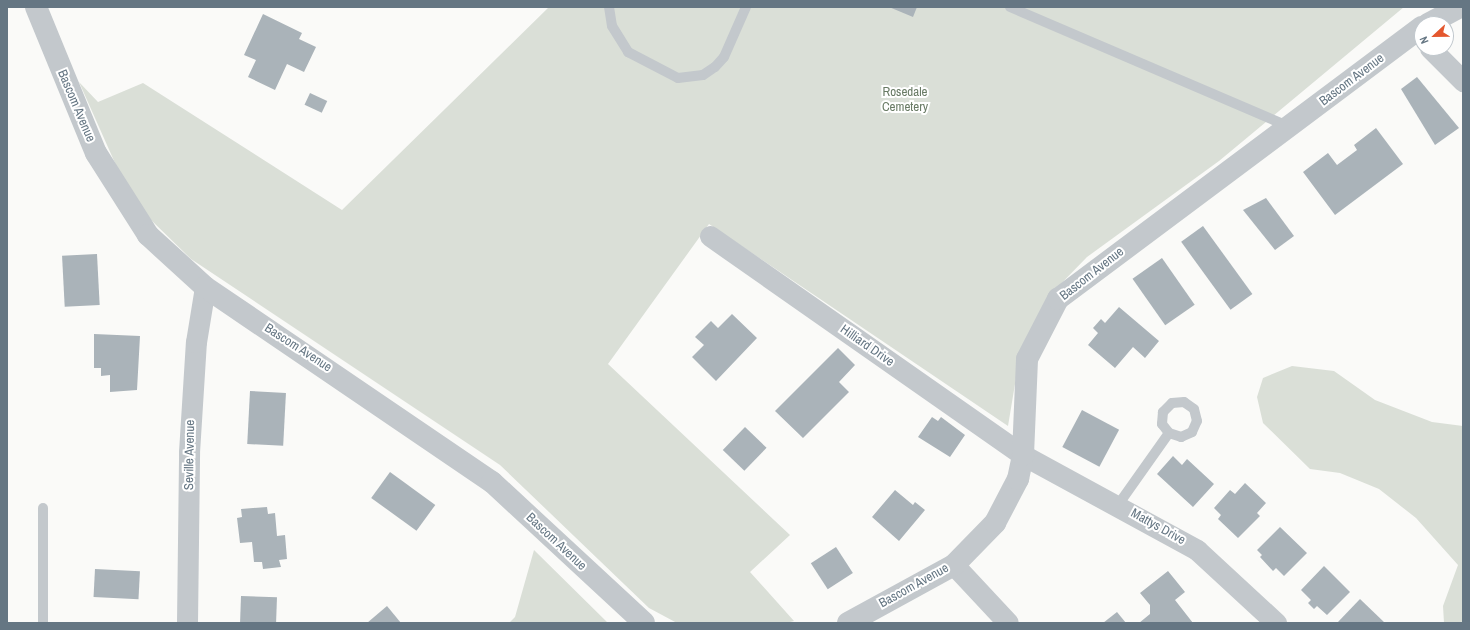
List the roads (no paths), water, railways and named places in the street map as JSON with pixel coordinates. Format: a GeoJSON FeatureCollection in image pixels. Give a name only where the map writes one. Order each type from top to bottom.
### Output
{"type":"FeatureCollection","features":[{"type":"Feature","properties":{"kind":"street","name":"Bascom Avenue"},"geometry":{"type":"LineString","coordinates":[[36,7],[96,153],[119,194],[148,235],[205,287],[492,482],[644,623]]}},
{"type":"Feature","properties":{"kind":"street","name":"Bascom Avenue"},"geometry":{"type":"LineString","coordinates":[[1445,16],[1460,7]]}},
{"type":"Feature","properties":{"kind":"street","name":"Bascom Avenue"},"geometry":{"type":"LineString","coordinates":[[848,623],[954,564],[995,523],[1018,479],[1023,455],[1027,358],[1058,299],[1414,36]]}},
{"type":"Feature","properties":{"kind":"street"},"geometry":{"type":"LineString","coordinates":[[1438,56],[1463,81]]}},
{"type":"Feature","properties":{"kind":"street","name":"Hilliard Drive"},"geometry":{"type":"LineString","coordinates":[[710,236],[1023,455]]}},
{"type":"Feature","properties":{"kind":"street","name":"Seville Avenue"},"geometry":{"type":"LineString","coordinates":[[188,623],[189,452],[196,342],[205,287]]}},
{"type":"Feature","properties":{"kind":"street","name":"Mattys Drive"},"geometry":{"type":"LineString","coordinates":[[1023,455],[1118,505],[1197,550],[1276,623]]}},
{"type":"Feature","properties":{"kind":"street"},"geometry":{"type":"LineString","coordinates":[[954,564],[1008,623]]}},
{"type":"Feature","properties":{"kind":"lane"},"geometry":{"type":"LineString","coordinates":[[609,7],[612,26],[628,52],[678,78],[703,74],[715,67],[724,57],[746,7]]}},
{"type":"Feature","properties":{"kind":"lane"},"geometry":{"type":"LineString","coordinates":[[1010,7],[1290,127]]}},
{"type":"Feature","properties":{"kind":"lane"},"geometry":{"type":"LineString","coordinates":[[1118,505],[1169,433]]}},
{"type":"Feature","properties":{"kind":"lane"},"geometry":{"type":"LineString","coordinates":[[43,508],[43,623]]}},
{"type":"Feature","properties":{"kind":"park label","name":"Rosedale Cemetery"},"geometry":{"type":"Point","coordinates":[905,100]}}]}
